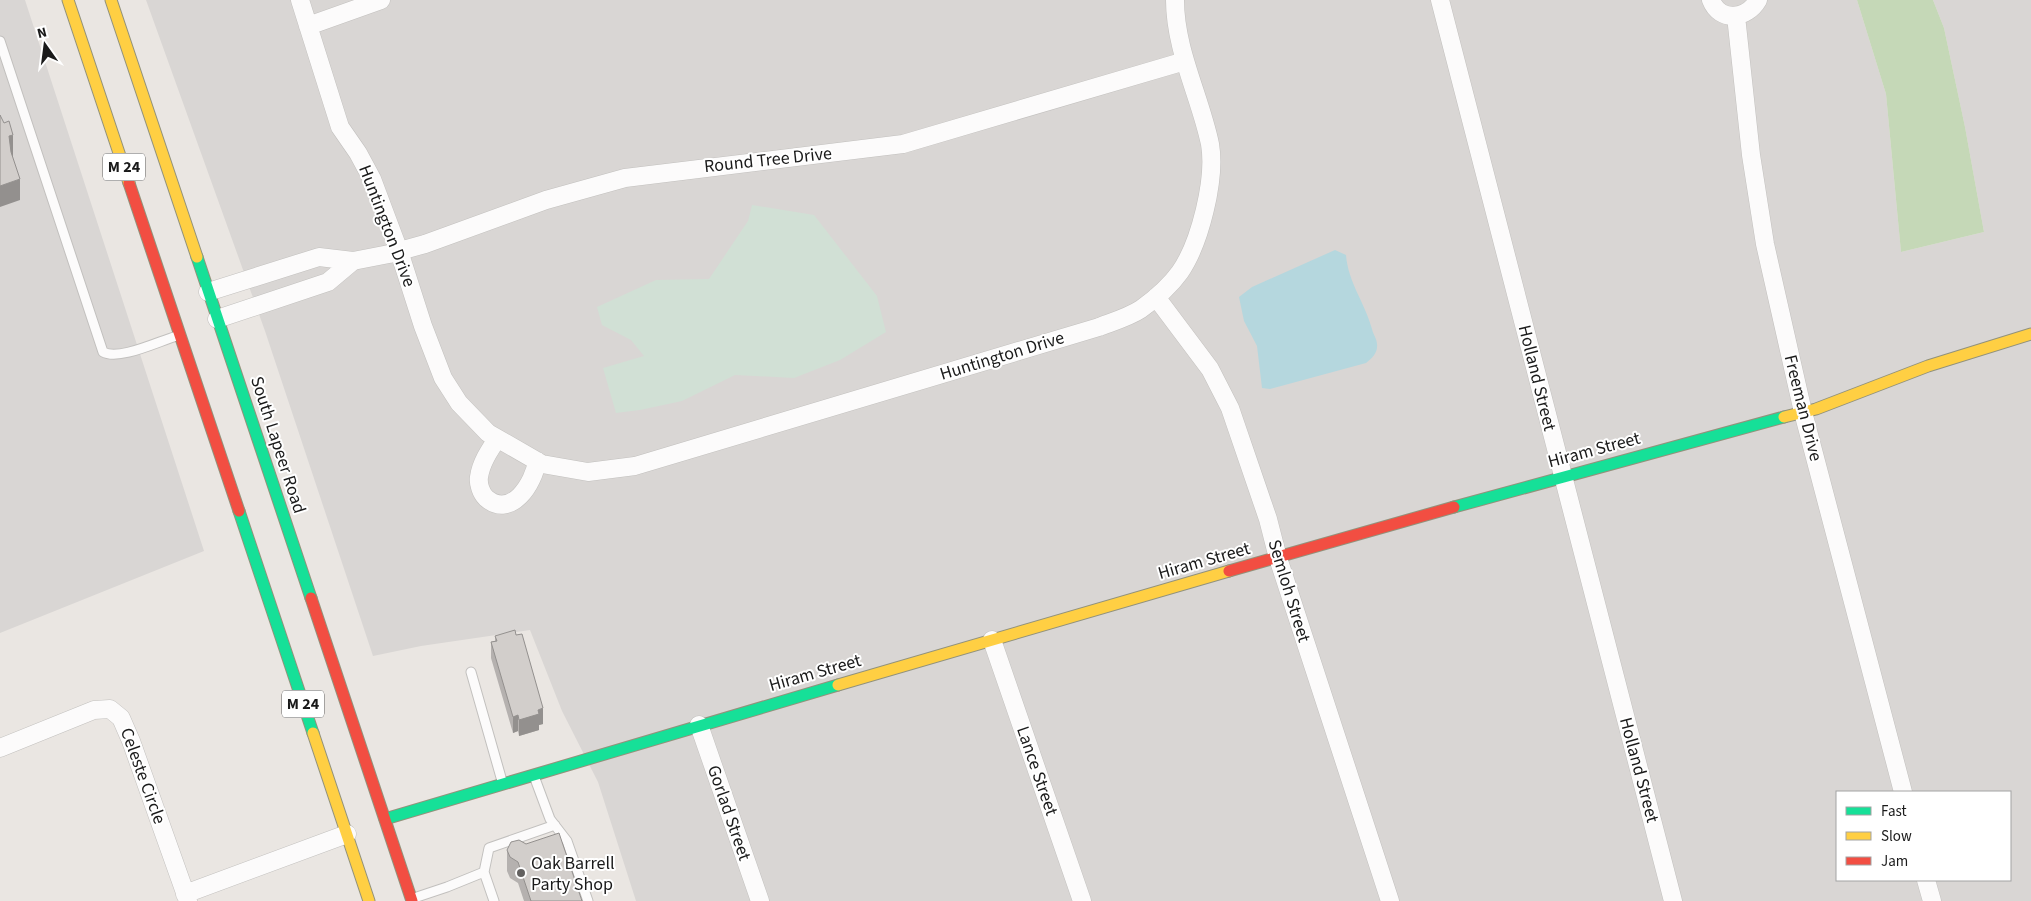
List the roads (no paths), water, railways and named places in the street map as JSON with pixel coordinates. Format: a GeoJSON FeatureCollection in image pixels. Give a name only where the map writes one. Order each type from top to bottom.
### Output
{"type":"FeatureCollection","features":[{"type":"Feature","properties":{"kind":"main road","name":"M 24"},"geometry":{"type":"LineString","coordinates":[[68,0],[369,901]]}},
{"type":"Feature","properties":{"kind":"main road","name":"South Lapeer Road"},"geometry":{"type":"LineString","coordinates":[[111,0],[217,319],[276,512],[327,647],[412,900]]}},
{"type":"Feature","properties":{"kind":"main road","name":"Hiram Street"},"geometry":{"type":"LineString","coordinates":[[385,819],[992,640],[1562,477],[1803,412],[1846,399],[1928,366],[2031,334]]}},
{"type":"Feature","properties":{"kind":"main road"},"geometry":{"type":"LineString","coordinates":[[237,506],[250,516]]}},
{"type":"Feature","properties":{"kind":"main road"},"geometry":{"type":"LineString","coordinates":[[314,640],[327,647]]}},
{"type":"Feature","properties":{"kind":"main road"},"geometry":{"type":"LineString","coordinates":[[285,650],[298,642]]}},
{"type":"Feature","properties":{"kind":"street","name":"Huntington Drive"},"geometry":{"type":"LineString","coordinates":[[300,0],[340,128],[358,153],[372,179],[399,251],[423,326],[444,378],[459,403],[488,433],[542,464],[588,472],[635,466],[1099,327],[1139,311],[1156,297],[1179,273],[1191,251],[1203,218],[1209,188],[1210,146],[1198,99],[1185,61],[1175,14],[1175,0]]}},
{"type":"Feature","properties":{"kind":"street"},"geometry":{"type":"LineString","coordinates":[[308,26],[381,0]]}},
{"type":"Feature","properties":{"kind":"street","name":"Holland Street"},"geometry":{"type":"LineString","coordinates":[[1440,0],[1673,901]]}},
{"type":"Feature","properties":{"kind":"street"},"geometry":{"type":"LineString","coordinates":[[1711,0],[1719,11],[1727,16],[1745,14],[1758,0]]}},
{"type":"Feature","properties":{"kind":"street","name":"Freeman Drive"},"geometry":{"type":"LineString","coordinates":[[1736,16],[1751,155],[1765,244],[1803,412],[1903,791]]}},
{"type":"Feature","properties":{"kind":"street","name":"Round Tree Drive"},"geometry":{"type":"LineString","coordinates":[[208,292],[319,256],[353,261],[399,251],[546,200],[625,178],[903,144],[1185,61]]}},
{"type":"Feature","properties":{"kind":"street","name":"Round Tree Drive"},"geometry":{"type":"LineString","coordinates":[[217,319],[328,282],[353,261]]}},
{"type":"Feature","properties":{"kind":"street","name":"Semloh Street"},"geometry":{"type":"LineString","coordinates":[[1156,297],[1210,369],[1230,408],[1268,519],[1278,558],[1390,901]]}},
{"type":"Feature","properties":{"kind":"street"},"geometry":{"type":"LineString","coordinates":[[497,438],[483,461],[478,478],[482,494],[494,504],[502,505],[518,498],[532,481],[537,461]]}},
{"type":"Feature","properties":{"kind":"street","name":"Lance Street"},"geometry":{"type":"LineString","coordinates":[[992,640],[1082,901]]}},
{"type":"Feature","properties":{"kind":"street","name":"Celeste Circle"},"geometry":{"type":"LineString","coordinates":[[0,748],[94,710],[110,709],[121,718],[131,740],[187,897]]}},
{"type":"Feature","properties":{"kind":"street","name":"Gorlad Street"},"geometry":{"type":"LineString","coordinates":[[699,725],[760,901]]}},
{"type":"Feature","properties":{"kind":"street"},"geometry":{"type":"LineString","coordinates":[[187,897],[347,834]]}},
{"type":"Feature","properties":{"kind":"street"},"geometry":{"type":"LineString","coordinates":[[1926,881],[1932,901]]}},
{"type":"Feature","properties":{"kind":"lane"},"geometry":{"type":"LineString","coordinates":[[0,42],[103,352],[109,355],[119,355],[179,335]]}},
{"type":"Feature","properties":{"kind":"lane"},"geometry":{"type":"LineString","coordinates":[[471,672],[502,784]]}},
{"type":"Feature","properties":{"kind":"lane"},"geometry":{"type":"LineString","coordinates":[[533,775],[550,819],[567,842],[588,901]]}},
{"type":"Feature","properties":{"kind":"lane"},"geometry":{"type":"LineString","coordinates":[[494,901],[484,872],[489,848],[555,825]]}},
{"type":"Feature","properties":{"kind":"lane"},"geometry":{"type":"LineString","coordinates":[[412,900],[484,872]]}},
{"type":"Feature","properties":{"kind":"water"},"geometry":{"type":"Polygon","coordinates":[[[1335,250],[1346,255],[1353,283],[1376,340],[1376,353],[1366,363],[1270,389],[1262,388],[1257,346],[1244,321],[1239,297],[1252,287],[1335,250]]]}},
{"type":"Feature","properties":{"kind":"place","name":"Oak Barrell Party Shop"},"geometry":{"type":"Point","coordinates":[521,873]}}]}
